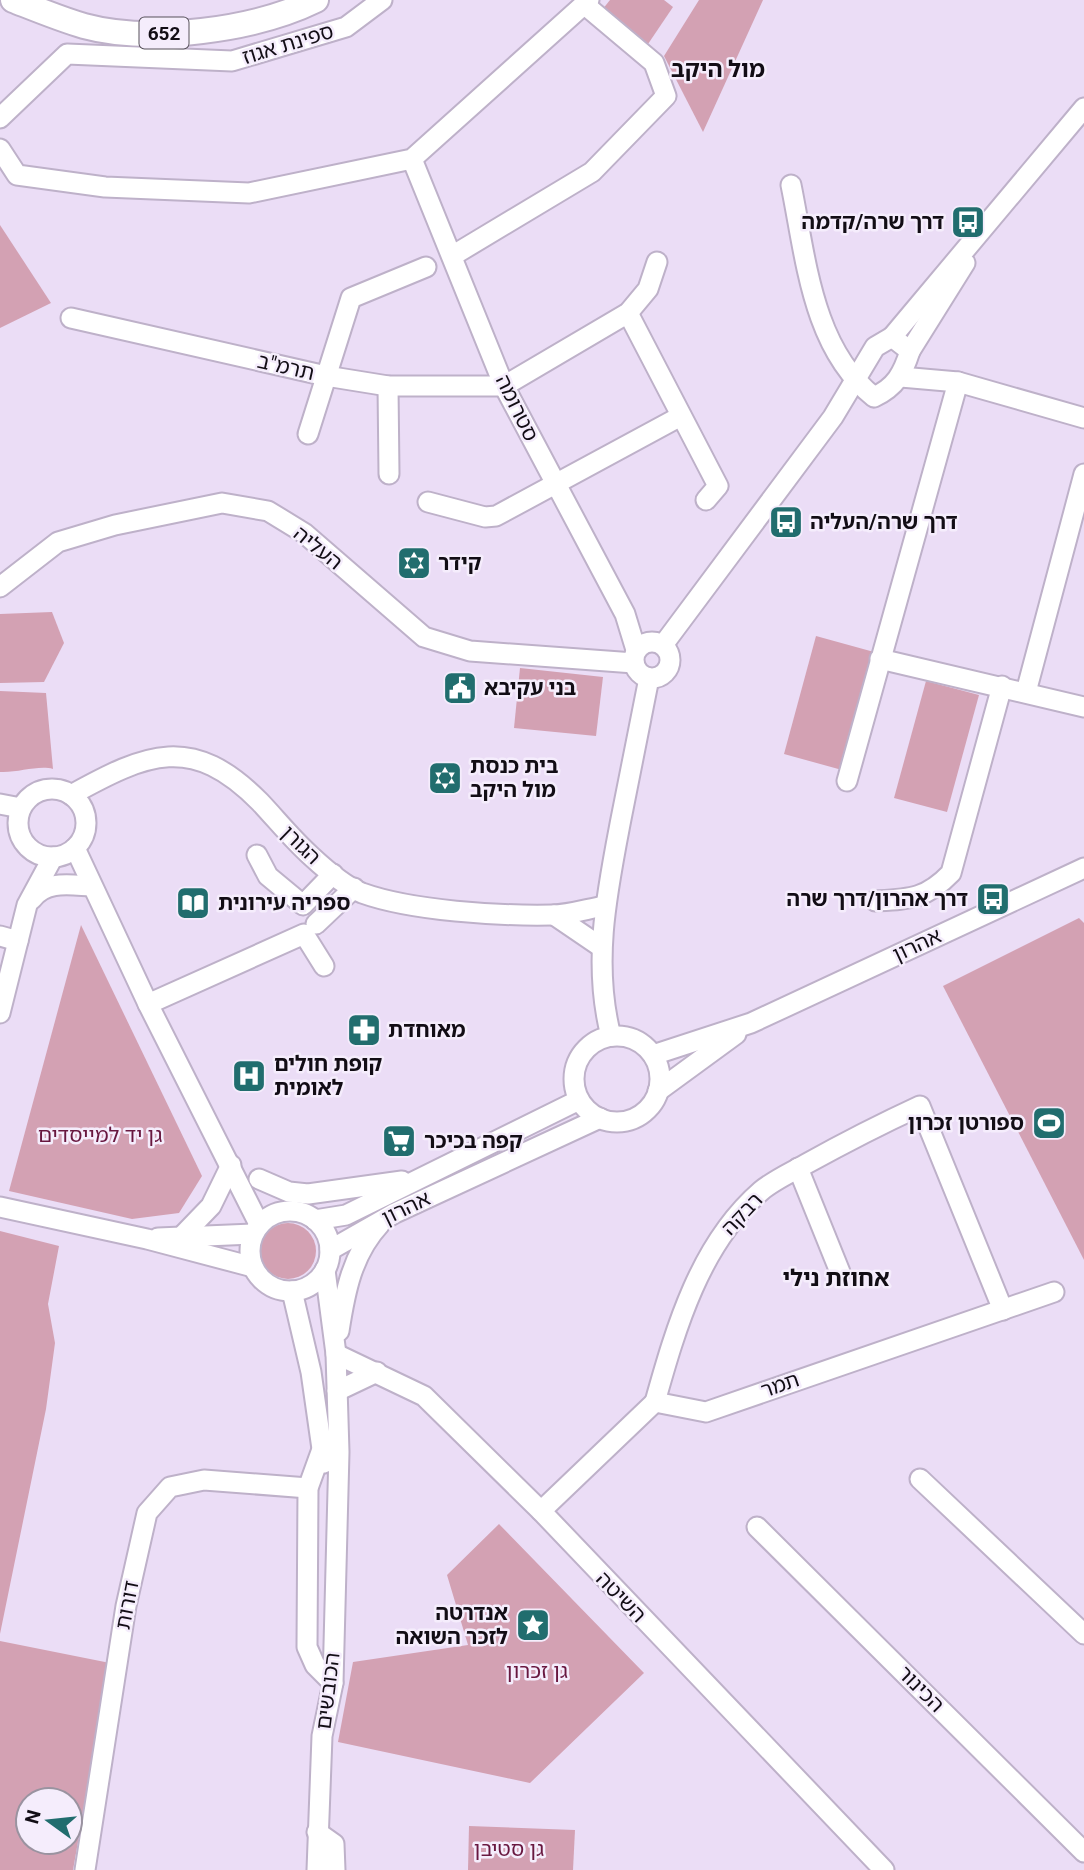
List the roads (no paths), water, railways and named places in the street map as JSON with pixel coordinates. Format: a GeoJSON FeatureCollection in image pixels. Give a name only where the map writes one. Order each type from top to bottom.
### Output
{"type":"FeatureCollection","features":[{"type":"Feature","properties":{"kind":"main road","name":"652"},"geometry":{"type":"LineString","coordinates":[[13,0],[85,26],[156,34],[222,30],[316,0]]}},
{"type":"Feature","properties":{"kind":"street","name":"ספינת אגוז"},"geometry":{"type":"LineString","coordinates":[[0,118],[67,54],[232,61],[346,27],[382,0]]}},
{"type":"Feature","properties":{"kind":"street"},"geometry":{"type":"LineString","coordinates":[[0,149],[17,175],[105,187],[249,193],[412,159],[587,3],[654,63],[666,96],[592,172],[452,256]]}},
{"type":"Feature","properties":{"kind":"street"},"geometry":{"type":"LineString","coordinates":[[663,645],[833,417],[869,354],[881,341],[892,337],[1084,108]]}},
{"type":"Feature","properties":{"kind":"street","name":"סטרומה"},"geometry":{"type":"LineString","coordinates":[[412,159],[504,386],[625,614],[635,657]]}},
{"type":"Feature","properties":{"kind":"street"},"geometry":{"type":"LineString","coordinates":[[791,185],[819,313],[832,346],[854,381],[874,397],[886,392],[901,377],[910,351],[951,289],[986,225]]}},
{"type":"Feature","properties":{"kind":"street"},"geometry":{"type":"LineString","coordinates":[[504,386],[628,313],[648,289],[657,262]]}},
{"type":"Feature","properties":{"kind":"street"},"geometry":{"type":"LineString","coordinates":[[308,434],[351,298],[426,267]]}},
{"type":"Feature","properties":{"kind":"street"},"geometry":{"type":"LineString","coordinates":[[628,313],[718,486],[706,500]]}},
{"type":"Feature","properties":{"kind":"street","name":"תרמ\"ב"},"geometry":{"type":"LineString","coordinates":[[71,318],[326,376],[388,386],[504,386]]}},
{"type":"Feature","properties":{"kind":"street"},"geometry":{"type":"LineString","coordinates":[[892,337],[910,351]]}},
{"type":"Feature","properties":{"kind":"street"},"geometry":{"type":"LineString","coordinates":[[832,346],[869,354]]}},
{"type":"Feature","properties":{"kind":"street"},"geometry":{"type":"LineString","coordinates":[[901,377],[958,382],[1084,418]]}},
{"type":"Feature","properties":{"kind":"street"},"geometry":{"type":"LineString","coordinates":[[848,781],[958,382]]}},
{"type":"Feature","properties":{"kind":"street"},"geometry":{"type":"LineString","coordinates":[[388,386],[389,474]]}},
{"type":"Feature","properties":{"kind":"street"},"geometry":{"type":"LineString","coordinates":[[428,502],[485,517],[496,516],[681,416]]}},
{"type":"Feature","properties":{"kind":"street"},"geometry":{"type":"LineString","coordinates":[[1026,692],[1084,474]]}},
{"type":"Feature","properties":{"kind":"street","name":"העליה"},"geometry":{"type":"LineString","coordinates":[[0,587],[58,542],[115,525],[222,503],[268,511],[304,533],[424,637],[470,651],[635,657]]}},
{"type":"Feature","properties":{"kind":"street"},"geometry":{"type":"LineString","coordinates":[[645,643],[663,645],[669,655],[668,667],[660,676],[649,678],[639,673],[635,657],[645,643]]}},
{"type":"Feature","properties":{"kind":"street"},"geometry":{"type":"LineString","coordinates":[[880,659],[1084,707]]}},
{"type":"Feature","properties":{"kind":"street"},"geometry":{"type":"LineString","coordinates":[[611,1036],[604,1009],[601,947],[604,906],[649,678]]}},
{"type":"Feature","properties":{"kind":"street"},"geometry":{"type":"LineString","coordinates":[[875,901],[906,899],[933,891],[951,873],[1002,686]]}},
{"type":"Feature","properties":{"kind":"street","name":"הגורן"},"geometry":{"type":"LineString","coordinates":[[71,795],[120,768],[180,755],[218,765],[260,802],[288,835],[333,874],[354,888],[420,905],[554,915],[604,906]]}},
{"type":"Feature","properties":{"kind":"street"},"geometry":{"type":"LineString","coordinates":[[0,1013],[9,938],[53,857],[75,848],[81,840],[86,821],[79,802],[71,795],[62,790],[43,790],[34,794],[21,808],[18,818],[21,838],[34,852],[53,857]]}},
{"type":"Feature","properties":{"kind":"street"},"geometry":{"type":"LineString","coordinates":[[0,804],[21,808]]}},
{"type":"Feature","properties":{"kind":"street"},"geometry":{"type":"LineString","coordinates":[[75,848],[148,1004],[230,1165],[256,1229],[250,1254],[253,1267],[268,1285],[292,1292],[312,1285],[327,1260],[323,1229],[315,1220],[292,1211],[219,1140]]}},
{"type":"Feature","properties":{"kind":"street"},"geometry":{"type":"LineString","coordinates":[[257,855],[268,876],[303,905],[333,874]]}},
{"type":"Feature","properties":{"kind":"street","name":"אהרון"},"geometry":{"type":"LineString","coordinates":[[653,1055],[751,1023],[1084,867]]}},
{"type":"Feature","properties":{"kind":"street"},"geometry":{"type":"LineString","coordinates":[[27,905],[39,890],[67,884],[91,886]]}},
{"type":"Feature","properties":{"kind":"street"},"geometry":{"type":"LineString","coordinates":[[316,923],[354,888]]}},
{"type":"Feature","properties":{"kind":"street","name":"הגורן"},"geometry":{"type":"LineString","coordinates":[[554,915],[601,947]]}},
{"type":"Feature","properties":{"kind":"street"},"geometry":{"type":"LineString","coordinates":[[148,1004],[304,934],[324,966]]}},
{"type":"Feature","properties":{"kind":"street","name":"אהרון"},"geometry":{"type":"LineString","coordinates":[[658,1091],[751,1023]]}},
{"type":"Feature","properties":{"kind":"street"},"geometry":{"type":"LineString","coordinates":[[611,1036],[633,1039],[653,1055],[658,1066],[658,1091],[650,1106],[640,1115],[627,1121],[600,1118],[579,1100],[575,1087],[578,1061],[595,1041],[611,1036]]}},
{"type":"Feature","properties":{"kind":"street","name":"אהרון"},"geometry":{"type":"LineString","coordinates":[[315,1220],[346,1215],[579,1100]]}},
{"type":"Feature","properties":{"kind":"street","name":"רבקה"},"geometry":{"type":"LineString","coordinates":[[655,1402],[674,1336],[715,1244],[762,1190],[855,1136],[920,1106],[1003,1310]]}},
{"type":"Feature","properties":{"kind":"street","name":"אהרון"},"geometry":{"type":"LineString","coordinates":[[327,1260],[395,1213],[600,1118]]}},
{"type":"Feature","properties":{"kind":"street"},"geometry":{"type":"LineString","coordinates":[[184,1234],[211,1206],[230,1165]]}},
{"type":"Feature","properties":{"kind":"street"},"geometry":{"type":"LineString","coordinates":[[798,1168],[840,1272]]}},
{"type":"Feature","properties":{"kind":"street"},"geometry":{"type":"LineString","coordinates":[[259,1179],[289,1192],[308,1194],[421,1179]]}},
{"type":"Feature","properties":{"kind":"street"},"geometry":{"type":"LineString","coordinates":[[0,1208],[146,1239],[253,1267]]}},
{"type":"Feature","properties":{"kind":"street"},"geometry":{"type":"LineString","coordinates":[[146,1239],[256,1229],[280,1213],[292,1211]]}},
{"type":"Feature","properties":{"kind":"street"},"geometry":{"type":"LineString","coordinates":[[336,1354],[348,1278],[362,1248],[378,1226],[395,1213]]}},
{"type":"Feature","properties":{"kind":"street","name":"הכובשים"},"geometry":{"type":"LineString","coordinates":[[317,1870],[322,1736],[332,1684],[335,1512],[339,1451],[336,1354],[327,1260]]}},
{"type":"Feature","properties":{"kind":"street","name":"הכובשים"},"geometry":{"type":"LineString","coordinates":[[292,1292],[311,1372],[321,1452],[335,1512]]}},
{"type":"Feature","properties":{"kind":"street","name":"תמר"},"geometry":{"type":"LineString","coordinates":[[655,1402],[706,1412],[1054,1292]]}},
{"type":"Feature","properties":{"kind":"street","name":"השיטה"},"geometry":{"type":"LineString","coordinates":[[336,1354],[424,1396],[541,1511],[884,1870]]}},
{"type":"Feature","properties":{"kind":"street"},"geometry":{"type":"LineString","coordinates":[[337,1391],[377,1372]]}},
{"type":"Feature","properties":{"kind":"street"},"geometry":{"type":"LineString","coordinates":[[541,1511],[655,1402]]}},
{"type":"Feature","properties":{"kind":"street"},"geometry":{"type":"LineString","coordinates":[[321,1452],[308,1488],[307,1647],[315,1665],[332,1684]]}},
{"type":"Feature","properties":{"kind":"street"},"geometry":{"type":"LineString","coordinates":[[920,1479],[1084,1634]]}},
{"type":"Feature","properties":{"kind":"street","name":"דורות"},"geometry":{"type":"LineString","coordinates":[[85,1870],[126,1606],[147,1513],[170,1487],[204,1480],[308,1488]]}},
{"type":"Feature","properties":{"kind":"street","name":"הכינור"},"geometry":{"type":"LineString","coordinates":[[757,1527],[1084,1852]]}},
{"type":"Feature","properties":{"kind":"street"},"geometry":{"type":"LineString","coordinates":[[317,1832],[334,1844],[335,1870]]}},
{"type":"Feature","properties":{"kind":"place","name":"דרך שרה/קדמה"},"geometry":{"type":"Point","coordinates":[968,222]}},
{"type":"Feature","properties":{"kind":"place","name":"דרך שרה/העליה"},"geometry":{"type":"Point","coordinates":[786,522]}},
{"type":"Feature","properties":{"kind":"place","name":"קידר"},"geometry":{"type":"Point","coordinates":[414,563]}},
{"type":"Feature","properties":{"kind":"place","name":"בני עקיבא"},"geometry":{"type":"Point","coordinates":[460,688]}},
{"type":"Feature","properties":{"kind":"place","name":"בית כנסת מול היקב"},"geometry":{"type":"Point","coordinates":[445,778]}},
{"type":"Feature","properties":{"kind":"place","name":"דרך אהרון/דרך שרה"},"geometry":{"type":"Point","coordinates":[993,899]}},
{"type":"Feature","properties":{"kind":"place","name":"ספריה עירונית"},"geometry":{"type":"Point","coordinates":[193,903]}},
{"type":"Feature","properties":{"kind":"place","name":"מאוחדת"},"geometry":{"type":"Point","coordinates":[364,1030]}},
{"type":"Feature","properties":{"kind":"place","name":"קופת חולים לאומית"},"geometry":{"type":"Point","coordinates":[249,1076]}},
{"type":"Feature","properties":{"kind":"place","name":"ספורטן זכרון"},"geometry":{"type":"Point","coordinates":[1049,1123]}},
{"type":"Feature","properties":{"kind":"place","name":"קפה בכיכר"},"geometry":{"type":"Point","coordinates":[399,1141]}},
{"type":"Feature","properties":{"kind":"place","name":"אנדרטה לזכר השואה"},"geometry":{"type":"Point","coordinates":[533,1625]}},
{"type":"Feature","properties":{"kind":"district","name":"מול היקב"},"geometry":{"type":"Point","coordinates":[718,69]}},
{"type":"Feature","properties":{"kind":"district","name":"אחוזת נילי"},"geometry":{"type":"Point","coordinates":[836,1278]}},
{"type":"Feature","properties":{"kind":"park label","name":"גן יד למייסדים"},"geometry":{"type":"Point","coordinates":[100,1135]}},
{"type":"Feature","properties":{"kind":"park label","name":"גן זכרון"},"geometry":{"type":"Point","coordinates":[537,1671]}},
{"type":"Feature","properties":{"kind":"park label","name":"גן סטיבן"},"geometry":{"type":"Point","coordinates":[509,1849]}}]}
